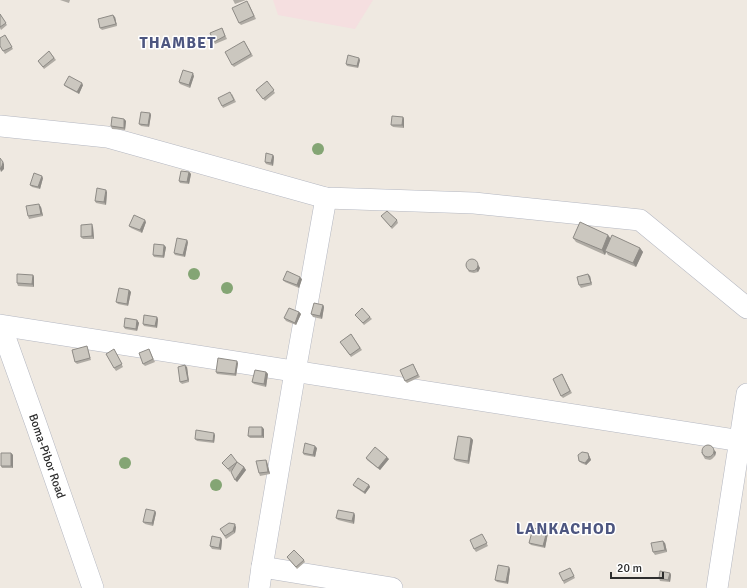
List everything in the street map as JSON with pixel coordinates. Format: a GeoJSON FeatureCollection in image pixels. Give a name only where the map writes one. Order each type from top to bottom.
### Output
{"type":"FeatureCollection","features":[{"type":"Feature","properties":{"kind":"street"},"geometry":{"type":"LineString","coordinates":[[0,126],[107,138],[326,198],[474,204],[640,220],[747,308]]}},
{"type":"Feature","properties":{"kind":"street"},"geometry":{"type":"LineString","coordinates":[[259,588],[326,198]]}},
{"type":"Feature","properties":{"kind":"street"},"geometry":{"type":"LineString","coordinates":[[0,325],[744,442]]}},
{"type":"Feature","properties":{"kind":"street","name":"Boma-Pibor Road"},"geometry":{"type":"LineString","coordinates":[[0,325],[93,588]]}},
{"type":"Feature","properties":{"kind":"street"},"geometry":{"type":"LineString","coordinates":[[717,588],[744,442],[747,394]]}},
{"type":"Feature","properties":{"kind":"street"},"geometry":{"type":"LineString","coordinates":[[262,567],[392,588]]}},
{"type":"Feature","properties":{"kind":"shaded area"},"geometry":{"type":"Polygon","coordinates":[[[273,0],[373,0],[355,29],[278,15],[273,0]]]}},
{"type":"Feature","properties":{"kind":"building"},"geometry":{"type":"Polygon","coordinates":[[[247,1],[254,16],[239,23],[232,8],[247,1]]]}},
{"type":"Feature","properties":{"kind":"building"},"geometry":{"type":"Polygon","coordinates":[[[0,14],[6,23],[0,27],[0,14]]]}},
{"type":"Feature","properties":{"kind":"building"},"geometry":{"type":"Polygon","coordinates":[[[113,15],[116,24],[100,28],[98,19],[113,15]]]}},
{"type":"Feature","properties":{"kind":"building"},"geometry":{"type":"Polygon","coordinates":[[[222,28],[225,36],[214,42],[210,33],[222,28]]]}},
{"type":"Feature","properties":{"kind":"building"},"geometry":{"type":"Polygon","coordinates":[[[5,35],[12,47],[3,51],[0,46],[0,38],[5,35]]]}},
{"type":"Feature","properties":{"kind":"building"},"geometry":{"type":"Polygon","coordinates":[[[244,41],[251,54],[232,65],[225,52],[244,41]]]}},
{"type":"Feature","properties":{"kind":"building"},"geometry":{"type":"Polygon","coordinates":[[[49,51],[54,58],[43,67],[38,61],[49,51]]]}},
{"type":"Feature","properties":{"kind":"building"},"geometry":{"type":"Polygon","coordinates":[[[348,55],[359,58],[357,66],[346,64],[348,55]]]}},
{"type":"Feature","properties":{"kind":"building"},"geometry":{"type":"Polygon","coordinates":[[[183,70],[193,73],[189,85],[179,82],[183,70]]]}},
{"type":"Feature","properties":{"kind":"building"},"geometry":{"type":"Polygon","coordinates":[[[69,76],[82,83],[77,92],[64,85],[69,76]]]}},
{"type":"Feature","properties":{"kind":"building"},"geometry":{"type":"Polygon","coordinates":[[[267,81],[274,90],[263,99],[256,90],[267,81]]]}},
{"type":"Feature","properties":{"kind":"building"},"geometry":{"type":"Polygon","coordinates":[[[230,92],[234,100],[222,106],[218,98],[230,92]]]}},
{"type":"Feature","properties":{"kind":"building"},"geometry":{"type":"Polygon","coordinates":[[[141,112],[150,113],[148,125],[139,124],[141,112]]]}},
{"type":"Feature","properties":{"kind":"building"},"geometry":{"type":"Polygon","coordinates":[[[392,116],[403,117],[402,125],[391,125],[392,116]]]}},
{"type":"Feature","properties":{"kind":"building"},"geometry":{"type":"Polygon","coordinates":[[[112,117],[124,119],[124,128],[111,126],[112,117]]]}},
{"type":"Feature","properties":{"kind":"building"},"geometry":{"type":"Polygon","coordinates":[[[266,153],[273,155],[271,163],[265,162],[266,153]]]}},
{"type":"Feature","properties":{"kind":"building"},"geometry":{"type":"Polygon","coordinates":[[[0,158],[3,162],[0,169],[0,158]]]}},
{"type":"Feature","properties":{"kind":"building"},"geometry":{"type":"Polygon","coordinates":[[[181,171],[189,172],[187,182],[179,181],[181,171]]]}},
{"type":"Feature","properties":{"kind":"building"},"geometry":{"type":"Polygon","coordinates":[[[34,173],[42,176],[38,187],[30,185],[34,173]]]}},
{"type":"Feature","properties":{"kind":"building"},"geometry":{"type":"Polygon","coordinates":[[[97,188],[106,190],[104,202],[95,201],[97,188]]]}},
{"type":"Feature","properties":{"kind":"building"},"geometry":{"type":"Polygon","coordinates":[[[39,204],[41,214],[28,216],[26,206],[39,204]]]}},
{"type":"Feature","properties":{"kind":"building"},"geometry":{"type":"Polygon","coordinates":[[[387,211],[397,220],[391,227],[381,216],[387,211]]]}},
{"type":"Feature","properties":{"kind":"building"},"geometry":{"type":"Polygon","coordinates":[[[134,215],[145,220],[140,230],[129,226],[134,215]]]}},
{"type":"Feature","properties":{"kind":"building"},"geometry":{"type":"Polygon","coordinates":[[[580,222],[608,235],[602,250],[573,238],[580,222]]]}},
{"type":"Feature","properties":{"kind":"building"},"geometry":{"type":"Polygon","coordinates":[[[92,224],[92,236],[81,237],[81,225],[92,224]]]}},
{"type":"Feature","properties":{"kind":"building"},"geometry":{"type":"Polygon","coordinates":[[[612,235],[640,248],[633,263],[605,251],[612,235]]]}},
{"type":"Feature","properties":{"kind":"building"},"geometry":{"type":"Polygon","coordinates":[[[177,238],[187,240],[183,255],[174,253],[177,238]]]}},
{"type":"Feature","properties":{"kind":"building"},"geometry":{"type":"Polygon","coordinates":[[[154,244],[164,245],[163,256],[153,255],[154,244]]]}},
{"type":"Feature","properties":{"kind":"building"},"geometry":{"type":"Polygon","coordinates":[[[470,259],[474,259],[478,265],[474,271],[470,271],[466,267],[466,263],[470,259]]]}},
{"type":"Feature","properties":{"kind":"building"},"geometry":{"type":"Polygon","coordinates":[[[287,271],[300,277],[297,285],[283,280],[287,271]]]}},
{"type":"Feature","properties":{"kind":"building"},"geometry":{"type":"Polygon","coordinates":[[[17,274],[33,275],[32,284],[17,283],[17,274]]]}},
{"type":"Feature","properties":{"kind":"building"},"geometry":{"type":"Polygon","coordinates":[[[588,274],[591,283],[579,285],[577,277],[588,274]]]}},
{"type":"Feature","properties":{"kind":"building"},"geometry":{"type":"Polygon","coordinates":[[[119,288],[129,290],[127,304],[116,302],[119,288]]]}},
{"type":"Feature","properties":{"kind":"building"},"geometry":{"type":"Polygon","coordinates":[[[314,303],[323,305],[320,316],[311,314],[314,303]]]}},
{"type":"Feature","properties":{"kind":"building"},"geometry":{"type":"Polygon","coordinates":[[[289,308],[299,312],[295,323],[284,318],[289,308]]]}},
{"type":"Feature","properties":{"kind":"building"},"geometry":{"type":"Polygon","coordinates":[[[362,308],[370,317],[363,323],[355,315],[362,308]]]}},
{"type":"Feature","properties":{"kind":"building"},"geometry":{"type":"Polygon","coordinates":[[[144,315],[157,317],[155,326],[143,324],[144,315]]]}},
{"type":"Feature","properties":{"kind":"building"},"geometry":{"type":"Polygon","coordinates":[[[125,318],[137,320],[136,329],[124,327],[125,318]]]}},
{"type":"Feature","properties":{"kind":"building"},"geometry":{"type":"Polygon","coordinates":[[[351,334],[360,348],[350,355],[340,342],[351,334]]]}},
{"type":"Feature","properties":{"kind":"building"},"geometry":{"type":"Polygon","coordinates":[[[87,346],[90,358],[75,362],[72,350],[87,346]]]}},
{"type":"Feature","properties":{"kind":"building"},"geometry":{"type":"Polygon","coordinates":[[[114,349],[122,364],[114,368],[106,354],[114,349]]]}},
{"type":"Feature","properties":{"kind":"building"},"geometry":{"type":"Polygon","coordinates":[[[149,349],[153,359],[143,364],[139,353],[149,349]]]}},
{"type":"Feature","properties":{"kind":"building"},"geometry":{"type":"Polygon","coordinates":[[[218,358],[237,361],[235,374],[216,372],[218,358]]]}},
{"type":"Feature","properties":{"kind":"building"},"geometry":{"type":"Polygon","coordinates":[[[413,364],[418,375],[405,381],[400,370],[413,364]]]}},
{"type":"Feature","properties":{"kind":"building"},"geometry":{"type":"Polygon","coordinates":[[[185,365],[188,380],[180,382],[178,367],[185,365]]]}},
{"type":"Feature","properties":{"kind":"building"},"geometry":{"type":"Polygon","coordinates":[[[255,370],[266,372],[264,384],[252,382],[255,370]]]}},
{"type":"Feature","properties":{"kind":"building"},"geometry":{"type":"Polygon","coordinates":[[[562,374],[570,391],[561,396],[553,379],[562,374]]]}},
{"type":"Feature","properties":{"kind":"building"},"geometry":{"type":"Polygon","coordinates":[[[249,427],[262,427],[262,436],[248,436],[249,427]]]}},
{"type":"Feature","properties":{"kind":"building"},"geometry":{"type":"Polygon","coordinates":[[[196,430],[214,433],[213,441],[195,439],[196,430]]]}},
{"type":"Feature","properties":{"kind":"building"},"geometry":{"type":"Polygon","coordinates":[[[458,436],[471,438],[468,461],[454,459],[458,436]]]}},
{"type":"Feature","properties":{"kind":"building"},"geometry":{"type":"Polygon","coordinates":[[[305,443],[315,446],[313,455],[303,453],[305,443]]]}},
{"type":"Feature","properties":{"kind":"building"},"geometry":{"type":"Polygon","coordinates":[[[706,445],[710,445],[714,451],[710,457],[706,457],[702,453],[702,449],[706,445]]]}},
{"type":"Feature","properties":{"kind":"building"},"geometry":{"type":"Polygon","coordinates":[[[375,447],[387,457],[378,468],[366,458],[375,447]]]}},
{"type":"Feature","properties":{"kind":"building"},"geometry":{"type":"Polygon","coordinates":[[[582,452],[588,453],[589,458],[585,463],[579,461],[578,455],[582,452]]]}},
{"type":"Feature","properties":{"kind":"building"},"geometry":{"type":"Polygon","coordinates":[[[1,453],[11,453],[11,466],[1,466],[1,453]]]}},
{"type":"Feature","properties":{"kind":"building"},"geometry":{"type":"Polygon","coordinates":[[[231,454],[237,462],[228,469],[222,463],[231,454]]]}},
{"type":"Feature","properties":{"kind":"building"},"geometry":{"type":"Polygon","coordinates":[[[266,460],[268,472],[259,473],[256,461],[266,460]]]}},
{"type":"Feature","properties":{"kind":"building"},"geometry":{"type":"Polygon","coordinates":[[[237,462],[244,467],[235,480],[231,472],[237,462]]]}},
{"type":"Feature","properties":{"kind":"building"},"geometry":{"type":"Polygon","coordinates":[[[358,478],[369,485],[364,492],[353,485],[358,478]]]}},
{"type":"Feature","properties":{"kind":"building"},"geometry":{"type":"Polygon","coordinates":[[[146,509],[155,511],[152,523],[143,522],[146,509]]]}},
{"type":"Feature","properties":{"kind":"building"},"geometry":{"type":"Polygon","coordinates":[[[338,510],[354,513],[352,521],[336,518],[338,510]]]}},
{"type":"Feature","properties":{"kind":"building"},"geometry":{"type":"Polygon","coordinates":[[[229,523],[235,524],[233,531],[225,536],[220,529],[229,523]]]}},
{"type":"Feature","properties":{"kind":"building"},"geometry":{"type":"Polygon","coordinates":[[[533,528],[547,531],[543,546],[529,543],[533,528]]]}},
{"type":"Feature","properties":{"kind":"building"},"geometry":{"type":"Polygon","coordinates":[[[482,534],[487,543],[474,549],[470,540],[482,534]]]}},
{"type":"Feature","properties":{"kind":"building"},"geometry":{"type":"Polygon","coordinates":[[[212,536],[221,538],[219,548],[210,546],[212,536]]]}},
{"type":"Feature","properties":{"kind":"building"},"geometry":{"type":"Polygon","coordinates":[[[663,541],[665,550],[653,552],[651,543],[663,541]]]}},
{"type":"Feature","properties":{"kind":"building"},"geometry":{"type":"Polygon","coordinates":[[[294,550],[304,560],[296,567],[287,557],[294,550]]]}},
{"type":"Feature","properties":{"kind":"building"},"geometry":{"type":"Polygon","coordinates":[[[498,565],[509,567],[506,582],[495,580],[498,565]]]}},
{"type":"Feature","properties":{"kind":"building"},"geometry":{"type":"Polygon","coordinates":[[[570,568],[574,576],[563,581],[559,573],[570,568]]]}},
{"type":"Feature","properties":{"kind":"building"},"geometry":{"type":"Polygon","coordinates":[[[660,571],[670,573],[668,580],[659,578],[660,571]]]}},
{"type":"Feature","properties":{"kind":"district","name":"THAMBET"},"geometry":{"type":"Point","coordinates":[178,43]}},
{"type":"Feature","properties":{"kind":"district","name":"LANKACHOD"},"geometry":{"type":"Point","coordinates":[566,529]}}]}
